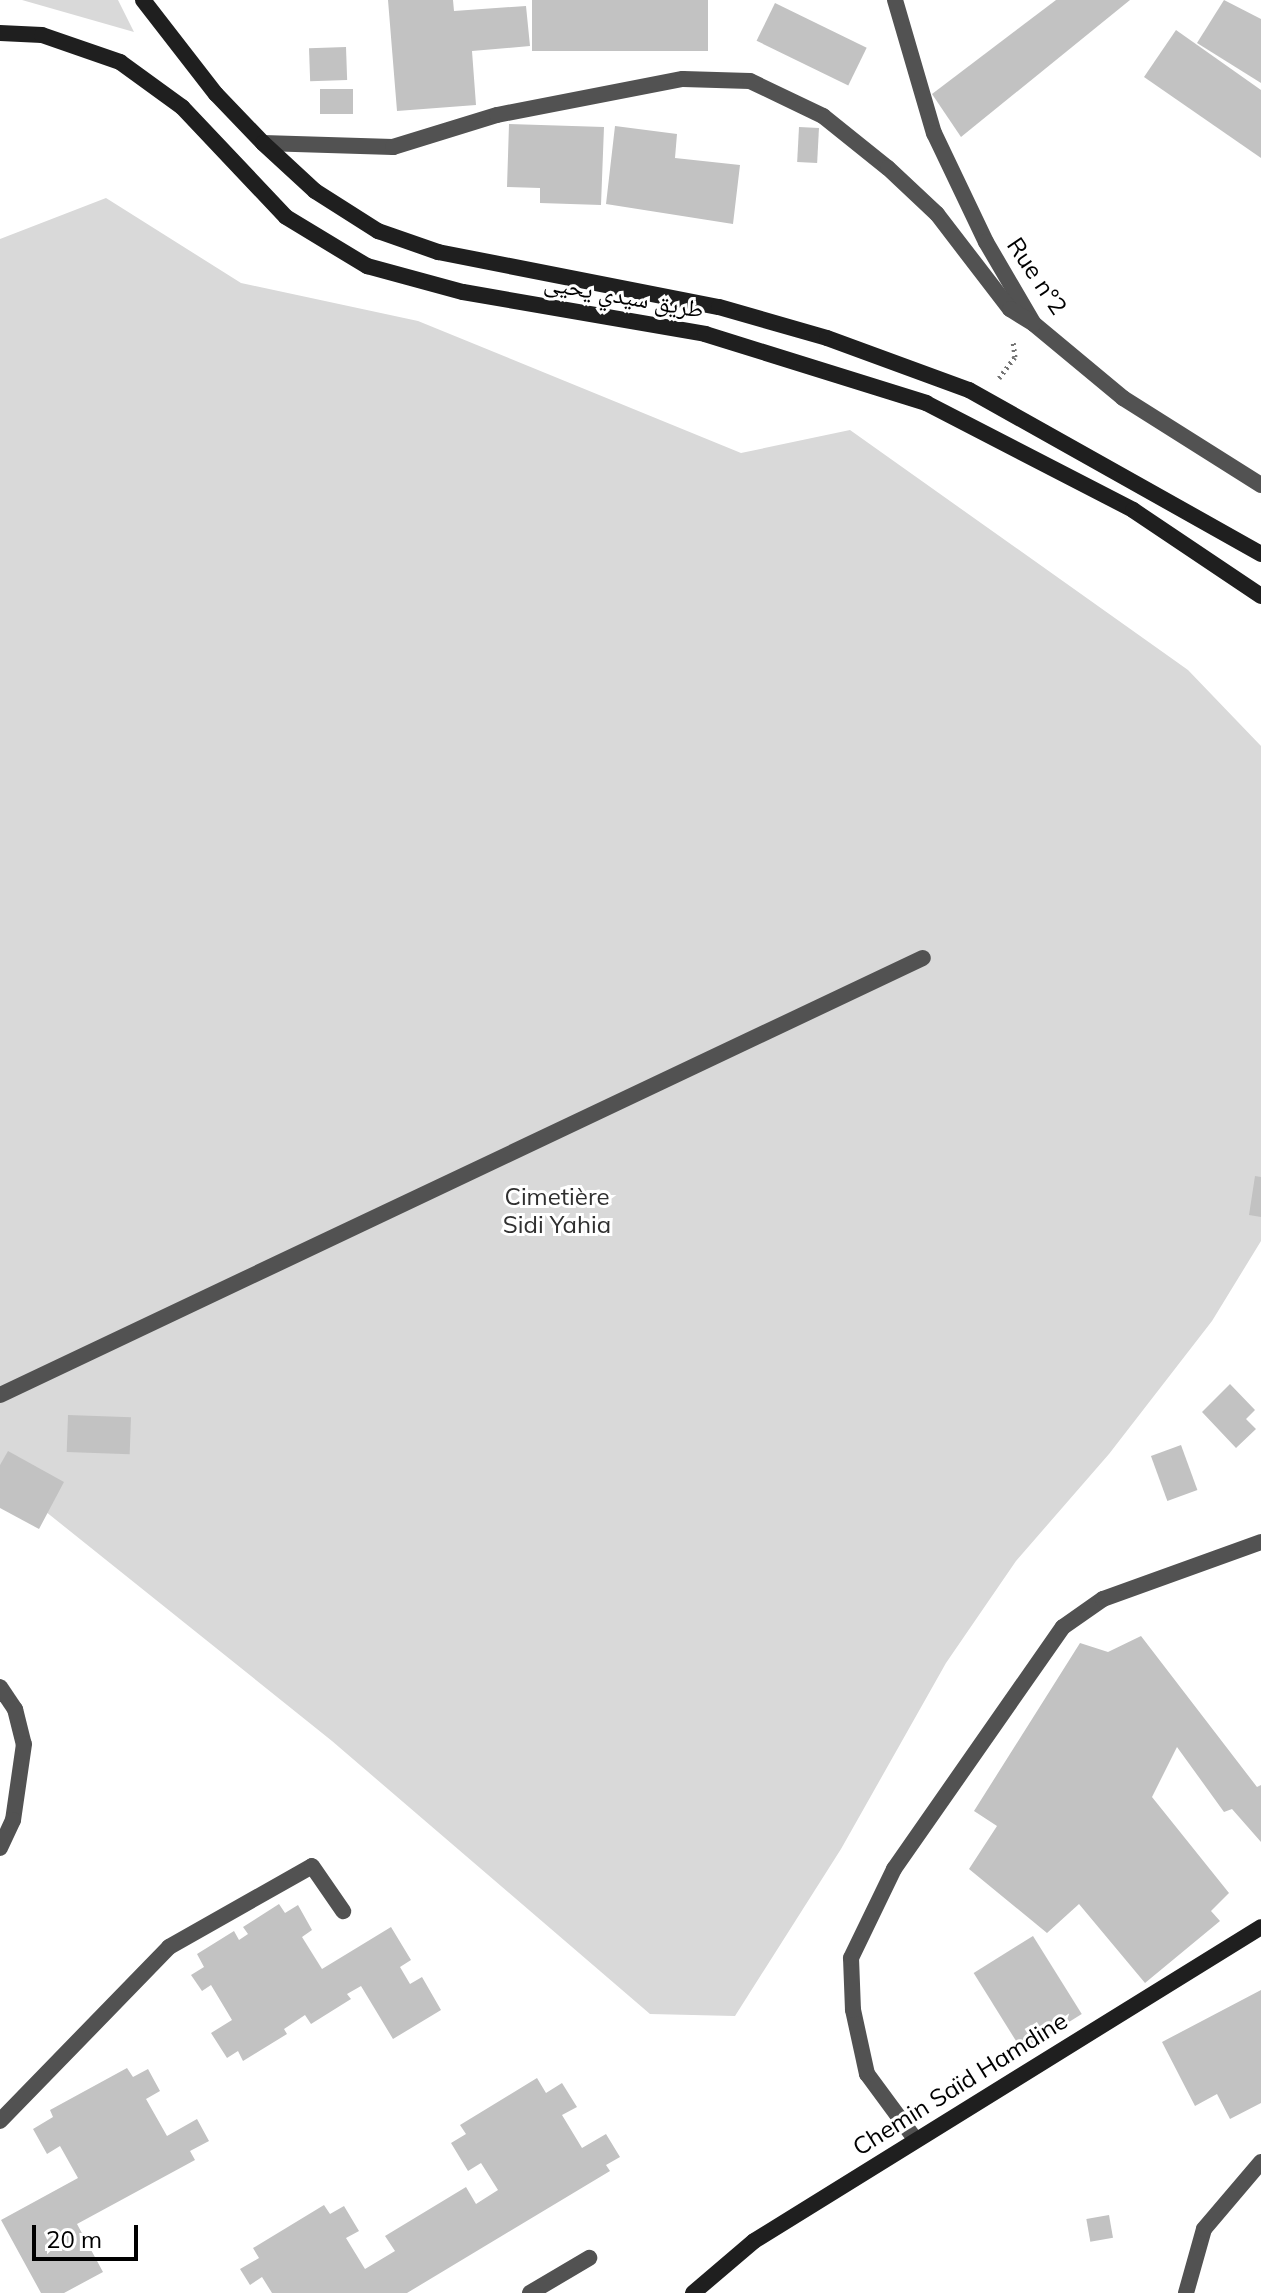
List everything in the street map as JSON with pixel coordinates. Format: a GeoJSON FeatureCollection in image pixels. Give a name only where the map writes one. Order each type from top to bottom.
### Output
{"type":"FeatureCollection","features":[{"type":"Feature","properties":{"kind":"main road","name":"طريق سيدي يحيى"},"geometry":{"type":"LineString","coordinates":[[143,0],[216,94],[263,143],[315,191],[378,231],[438,252],[719,307],[827,338],[985,399],[1261,554]]}},
{"type":"Feature","properties":{"kind":"main road","name":"طريق سيدي يحيى"},"geometry":{"type":"LineString","coordinates":[[0,33],[42,35],[120,62],[182,107],[286,217],[367,266],[463,292],[705,334],[926,403],[1133,510],[1261,596]]}},
{"type":"Feature","properties":{"kind":"main road","name":"Chemin Saïd Hamdine"},"geometry":{"type":"LineString","coordinates":[[693,2293],[707,2286],[754,2241],[1261,1927]]}},
{"type":"Feature","properties":{"kind":"street","name":"Rue n°2"},"geometry":{"type":"LineString","coordinates":[[895,0],[934,133],[986,242],[1034,324],[1123,398],[1261,485]]}},
{"type":"Feature","properties":{"kind":"street"},"geometry":{"type":"LineString","coordinates":[[263,143],[393,147],[497,115],[683,79],[750,81],[823,116],[888,168],[937,214],[1010,309],[1034,324]]}},
{"type":"Feature","properties":{"kind":"street"},"geometry":{"type":"LineString","coordinates":[[0,1395],[923,958]]}},
{"type":"Feature","properties":{"kind":"street"},"geometry":{"type":"LineString","coordinates":[[915,2139],[867,2074],[853,2010],[851,1958],[894,1869],[1063,1627],[1103,1599],[1261,1542]]}},
{"type":"Feature","properties":{"kind":"street"},"geometry":{"type":"LineString","coordinates":[[0,1687],[15,1709],[24,1744],[13,1820],[0,1848]]}},
{"type":"Feature","properties":{"kind":"street"},"geometry":{"type":"LineString","coordinates":[[0,2121],[169,1947],[312,1866],[343,1911]]}},
{"type":"Feature","properties":{"kind":"street"},"geometry":{"type":"LineString","coordinates":[[1186,2293],[1204,2229],[1261,2162]]}},
{"type":"Feature","properties":{"kind":"street"},"geometry":{"type":"LineString","coordinates":[[530,2293],[589,2258]]}},
{"type":"Feature","properties":{"kind":"path"},"geometry":{"type":"LineString","coordinates":[[985,399],[1015,357],[1010,309]]}},
{"type":"Feature","properties":{"kind":"green space"},"geometry":{"type":"Polygon","coordinates":[[[22,0],[118,0],[134,32],[22,0]]]}},
{"type":"Feature","properties":{"kind":"green space","name":"Cimetière Sidi Yahia"},"geometry":{"type":"Polygon","coordinates":[[[106,198],[241,283],[418,321],[741,453],[850,430],[1188,670],[1261,746],[1261,1241],[1212,1321],[1109,1454],[1016,1561],[946,1663],[841,1849],[735,2016],[650,2014],[332,1741],[0,1475],[0,239],[106,198]]]}},
{"type":"Feature","properties":{"kind":"building"},"geometry":{"type":"Polygon","coordinates":[[[388,0],[453,0],[454,11],[526,6],[530,46],[472,51],[476,105],[397,111],[388,0]]]}},
{"type":"Feature","properties":{"kind":"building"},"geometry":{"type":"Polygon","coordinates":[[[532,0],[708,0],[708,51],[532,51],[532,0]]]}},
{"type":"Feature","properties":{"kind":"building"},"geometry":{"type":"Polygon","coordinates":[[[1056,0],[1130,0],[961,137],[932,94],[1056,0]]]}},
{"type":"Feature","properties":{"kind":"building"},"geometry":{"type":"Polygon","coordinates":[[[1224,0],[1261,19],[1261,83],[1197,43],[1224,0]]]}},
{"type":"Feature","properties":{"kind":"building"},"geometry":{"type":"Polygon","coordinates":[[[775,3],[867,48],[848,85],[757,41],[775,3]]]}},
{"type":"Feature","properties":{"kind":"building"},"geometry":{"type":"Polygon","coordinates":[[[1176,30],[1261,90],[1261,158],[1144,77],[1176,30]]]}},
{"type":"Feature","properties":{"kind":"building"},"geometry":{"type":"Polygon","coordinates":[[[346,47],[347,80],[310,81],[309,48],[346,47]]]}},
{"type":"Feature","properties":{"kind":"building"},"geometry":{"type":"Polygon","coordinates":[[[320,89],[353,89],[353,114],[320,114],[320,89]]]}},
{"type":"Feature","properties":{"kind":"building"},"geometry":{"type":"Polygon","coordinates":[[[509,124],[604,127],[601,205],[540,203],[540,188],[507,187],[509,124]]]}},
{"type":"Feature","properties":{"kind":"building"},"geometry":{"type":"Polygon","coordinates":[[[615,126],[677,134],[675,158],[740,165],[733,224],[606,204],[615,126]]]}},
{"type":"Feature","properties":{"kind":"building"},"geometry":{"type":"Polygon","coordinates":[[[799,127],[819,128],[817,163],[797,162],[799,127]]]}},
{"type":"Feature","properties":{"kind":"building"},"geometry":{"type":"Polygon","coordinates":[[[1255,1176],[1261,1177],[1261,1217],[1249,1215],[1255,1176]]]}},
{"type":"Feature","properties":{"kind":"building"},"geometry":{"type":"Polygon","coordinates":[[[1230,1384],[1255,1410],[1246,1419],[1256,1429],[1236,1448],[1202,1412],[1230,1384]]]}},
{"type":"Feature","properties":{"kind":"building"},"geometry":{"type":"Polygon","coordinates":[[[68,1415],[131,1417],[130,1454],[67,1452],[68,1415]]]}},
{"type":"Feature","properties":{"kind":"building"},"geometry":{"type":"Polygon","coordinates":[[[1181,1445],[1197,1490],[1167,1501],[1151,1456],[1181,1445]]]}},
{"type":"Feature","properties":{"kind":"building"},"geometry":{"type":"Polygon","coordinates":[[[8,1451],[64,1482],[39,1529],[0,1508],[0,1465],[8,1451]]]}},
{"type":"Feature","properties":{"kind":"building"},"geometry":{"type":"Polygon","coordinates":[[[1141,1636],[1257,1787],[1261,1785],[1261,1842],[1232,1809],[1224,1812],[1177,1747],[1152,1797],[1229,1893],[1211,1911],[1220,1921],[1145,1983],[1079,1904],[1047,1933],[969,1869],[997,1826],[974,1811],[1080,1643],[1108,1652],[1141,1636]]]}},
{"type":"Feature","properties":{"kind":"building"},"geometry":{"type":"Polygon","coordinates":[[[279,1904],[285,1913],[298,1905],[312,1930],[302,1937],[322,1969],[391,1927],[411,1960],[400,1967],[410,1984],[422,1977],[441,2010],[393,2039],[361,1986],[347,1994],[351,1999],[311,2024],[305,2015],[284,2029],[287,2034],[243,2061],[238,2051],[227,2058],[211,2033],[232,2020],[211,1985],[202,1991],[191,1975],[204,1967],[197,1954],[234,1931],[239,1940],[248,1934],[243,1927],[279,1904]]]}},
{"type":"Feature","properties":{"kind":"building"},"geometry":{"type":"Polygon","coordinates":[[[1033,1936],[1082,2014],[1022,2051],[974,1973],[1033,1936]]]}},
{"type":"Feature","properties":{"kind":"building"},"geometry":{"type":"Polygon","coordinates":[[[1261,1990],[1261,2103],[1230,2119],[1217,2094],[1195,2106],[1162,2042],[1261,1990]]]}},
{"type":"Feature","properties":{"kind":"building"},"geometry":{"type":"Polygon","coordinates":[[[127,2068],[133,2077],[148,2069],[160,2091],[146,2099],[167,2136],[197,2119],[209,2141],[190,2151],[195,2160],[77,2224],[103,2272],[64,2293],[41,2293],[1,2220],[78,2178],[60,2146],[47,2154],[33,2129],[53,2117],[50,2110],[127,2068]]]}},
{"type":"Feature","properties":{"kind":"building"},"geometry":{"type":"Polygon","coordinates":[[[537,2078],[546,2093],[562,2083],[577,2107],[562,2115],[582,2148],[606,2134],[620,2157],[606,2165],[610,2171],[407,2293],[272,2293],[262,2277],[250,2285],[240,2269],[259,2258],[253,2248],[324,2205],[330,2214],[344,2206],[359,2231],[346,2238],[365,2269],[395,2251],[385,2236],[466,2187],[476,2204],[498,2190],[481,2163],[468,2171],[451,2143],[466,2134],[460,2125],[537,2078]]]}},
{"type":"Feature","properties":{"kind":"building"},"geometry":{"type":"Polygon","coordinates":[[[1109,2215],[1113,2238],[1090,2242],[1086,2219],[1109,2215]]]}}]}
